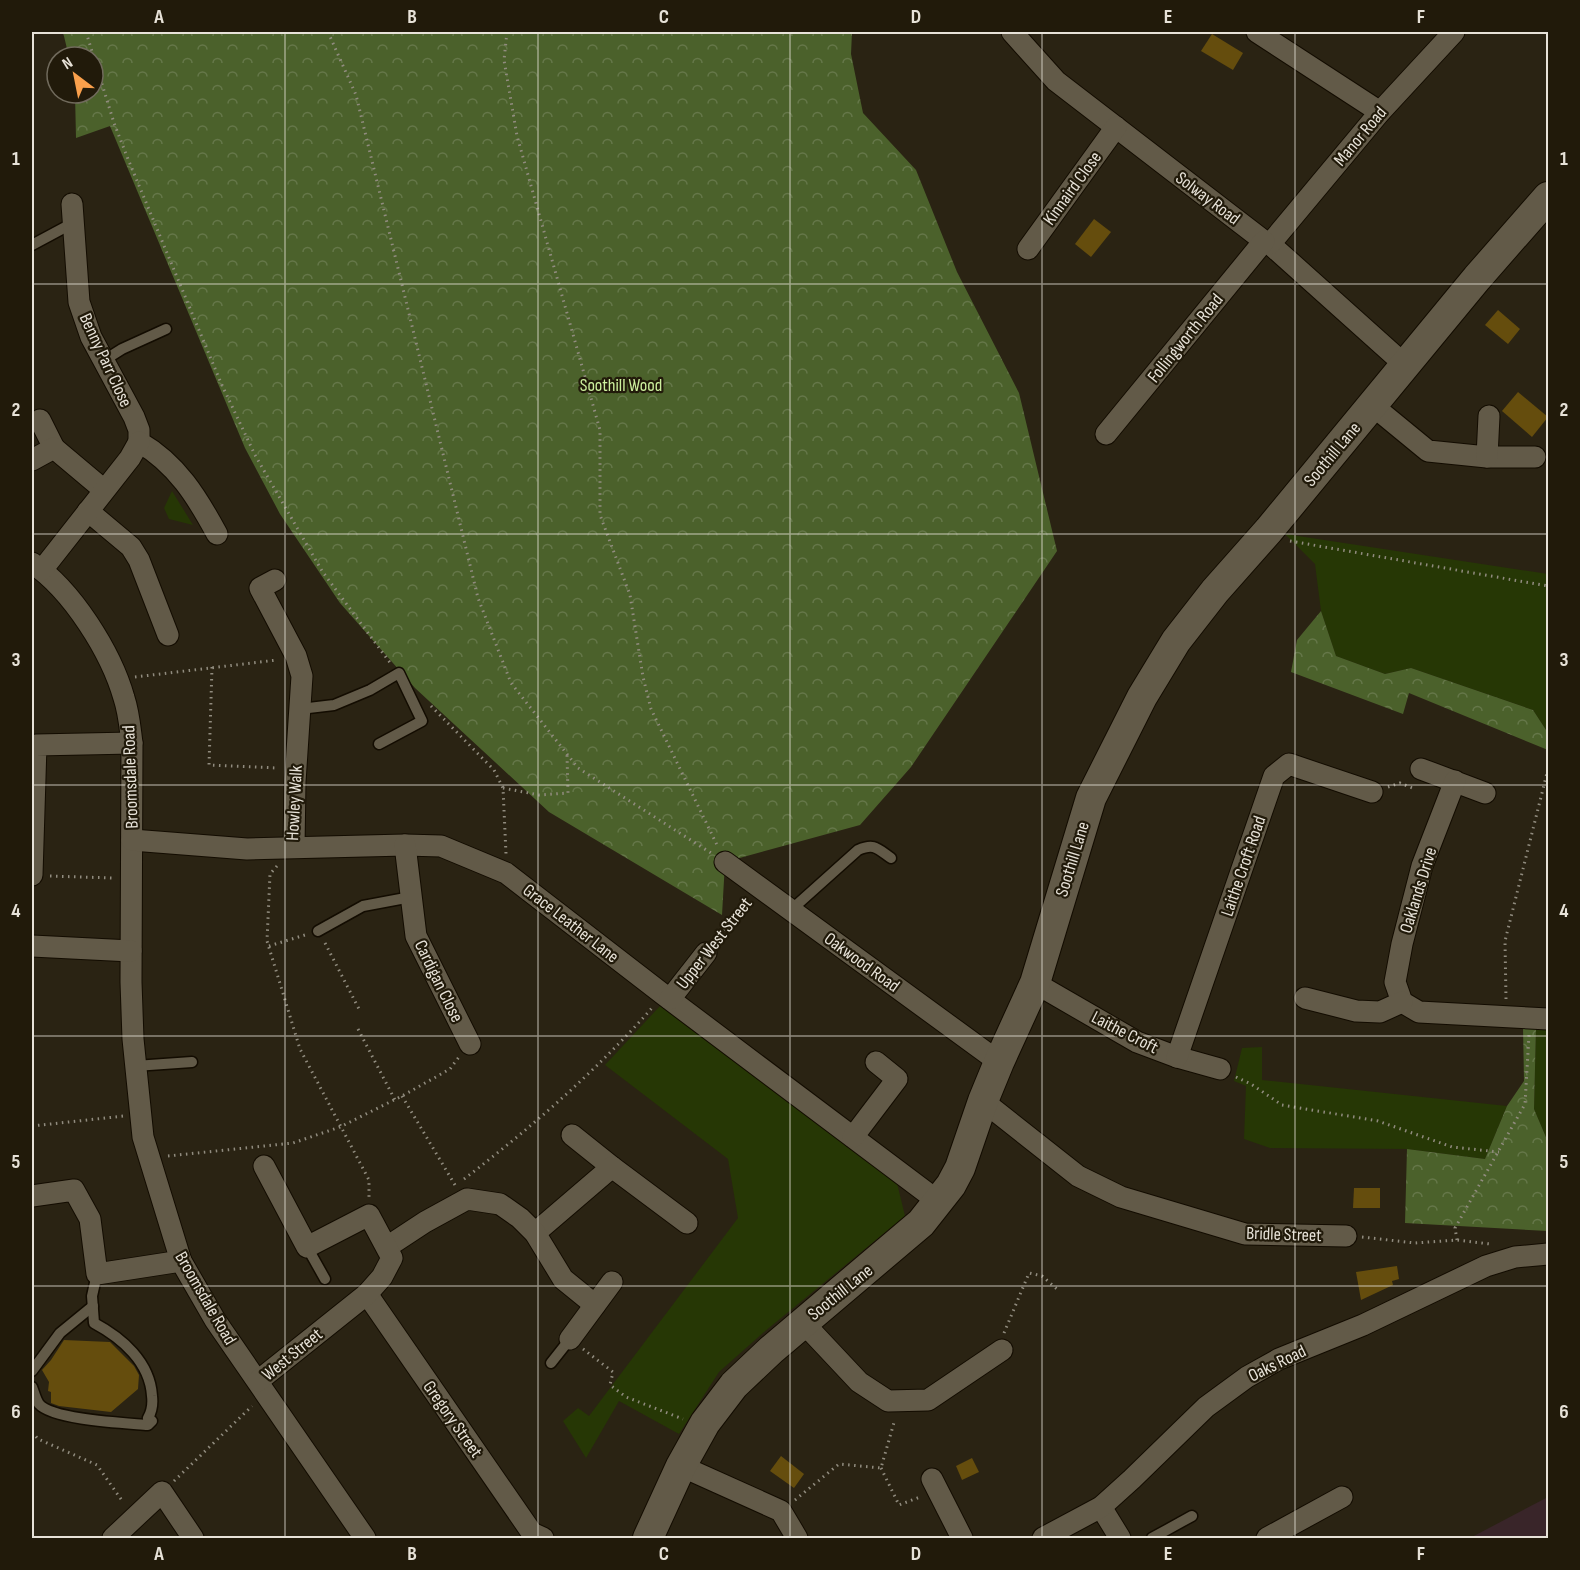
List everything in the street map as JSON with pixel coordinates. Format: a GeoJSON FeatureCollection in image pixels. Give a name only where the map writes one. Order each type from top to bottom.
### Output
{"type":"FeatureCollection","features":[{"type":"Feature","properties":{"kind":"main road","name":"Soothill Lane"},"geometry":{"type":"LineString","coordinates":[[648,1539],[681,1466],[703,1427],[734,1385],[801,1324],[921,1223],[939,1203],[960,1168],[983,1101],[1035,983],[1091,798],[1142,697],[1176,641],[1215,591],[1269,530],[1477,278],[1548,197]]}},
{"type":"Feature","properties":{"kind":"street","name":"Solway Road"},"geometry":{"type":"LineString","coordinates":[[1012,32],[1056,81],[1267,243],[1405,365]]}},
{"type":"Feature","properties":{"kind":"street"},"geometry":{"type":"LineString","coordinates":[[1257,32],[1380,112]]}},
{"type":"Feature","properties":{"kind":"street","name":"Manor Road"},"geometry":{"type":"LineString","coordinates":[[1267,243],[1380,112],[1454,32]]}},
{"type":"Feature","properties":{"kind":"street","name":"Kinnaird Close"},"geometry":{"type":"LineString","coordinates":[[1028,249],[1116,127]]}},
{"type":"Feature","properties":{"kind":"street","name":"Benny Parr Close"},"geometry":{"type":"LineString","coordinates":[[73,214],[79,302],[91,337],[134,417],[139,430],[139,442]]}},
{"type":"Feature","properties":{"kind":"street","name":"Follingworth Road"},"geometry":{"type":"LineString","coordinates":[[1106,434],[1267,243]]}},
{"type":"Feature","properties":{"kind":"street"},"geometry":{"type":"LineString","coordinates":[[1372,405],[1428,451],[1487,457],[1542,458]]}},
{"type":"Feature","properties":{"kind":"street"},"geometry":{"type":"LineString","coordinates":[[1487,457],[1489,416]]}},
{"type":"Feature","properties":{"kind":"street"},"geometry":{"type":"LineString","coordinates":[[40,420],[54,448],[104,490]]}},
{"type":"Feature","properties":{"kind":"street"},"geometry":{"type":"LineString","coordinates":[[37,567],[88,511],[130,458],[139,442],[155,451],[187,483],[217,534]]}},
{"type":"Feature","properties":{"kind":"street"},"geometry":{"type":"LineString","coordinates":[[32,460],[54,448]]}},
{"type":"Feature","properties":{"kind":"street"},"geometry":{"type":"LineString","coordinates":[[88,511],[135,554],[168,635]]}},
{"type":"Feature","properties":{"kind":"street","name":"Broomsdale Road"},"geometry":{"type":"LineString","coordinates":[[37,567],[62,589],[79,611],[118,680],[129,720],[132,743],[131,951],[135,1066],[143,1137],[181,1261],[215,1320],[365,1539]]}},
{"type":"Feature","properties":{"kind":"street","name":"Howley Walk"},"geometry":{"type":"LineString","coordinates":[[275,580],[260,588],[297,656],[302,676],[294,847]]}},
{"type":"Feature","properties":{"kind":"street"},"geometry":{"type":"LineString","coordinates":[[32,875],[36,745],[132,743]]}},
{"type":"Feature","properties":{"kind":"street","name":"Laithe Croft Road"},"geometry":{"type":"LineString","coordinates":[[1177,1057],[1274,777],[1289,764],[1372,792]]}},
{"type":"Feature","properties":{"kind":"street"},"geometry":{"type":"LineString","coordinates":[[1421,769],[1485,793]]}},
{"type":"Feature","properties":{"kind":"street","name":"Oaklands Drive"},"geometry":{"type":"LineString","coordinates":[[1402,1002],[1395,982],[1402,944],[1422,866],[1455,781]]}},
{"type":"Feature","properties":{"kind":"street","name":"Grace Leather Lane"},"geometry":{"type":"LineString","coordinates":[[132,840],[247,849],[405,844],[441,846],[506,873],[939,1203]]}},
{"type":"Feature","properties":{"kind":"street","name":"Cardigan Close"},"geometry":{"type":"LineString","coordinates":[[405,844],[416,936],[470,1044]]}},
{"type":"Feature","properties":{"kind":"street","name":"Oakwood Road"},"geometry":{"type":"LineString","coordinates":[[725,862],[999,1062]]}},
{"type":"Feature","properties":{"kind":"street"},"geometry":{"type":"LineString","coordinates":[[32,946],[131,951]]}},
{"type":"Feature","properties":{"kind":"street","name":"Upper West Street"},"geometry":{"type":"LineString","coordinates":[[667,997],[706,953]]}},
{"type":"Feature","properties":{"kind":"street","name":"Laithe Croft"},"geometry":{"type":"LineString","coordinates":[[1035,983],[1137,1042],[1177,1057],[1220,1069]]}},
{"type":"Feature","properties":{"kind":"street"},"geometry":{"type":"LineString","coordinates":[[1305,998],[1356,1011],[1380,1011],[1402,1002],[1419,1012],[1548,1018]]}},
{"type":"Feature","properties":{"kind":"street"},"geometry":{"type":"LineString","coordinates":[[853,1137],[897,1079],[876,1062]]}},
{"type":"Feature","properties":{"kind":"street","name":"Bridle Street"},"geometry":{"type":"LineString","coordinates":[[983,1101],[1078,1176],[1120,1197],[1245,1234],[1346,1236]]}},
{"type":"Feature","properties":{"kind":"street"},"geometry":{"type":"LineString","coordinates":[[572,1135],[687,1223]]}},
{"type":"Feature","properties":{"kind":"street"},"geometry":{"type":"LineString","coordinates":[[264,1167],[308,1247],[369,1215],[387,1247],[425,1222],[468,1199],[500,1204],[520,1218],[535,1233],[563,1279],[595,1305]]}},
{"type":"Feature","properties":{"kind":"street"},"geometry":{"type":"LineString","coordinates":[[535,1233],[612,1167]]}},
{"type":"Feature","properties":{"kind":"street"},"geometry":{"type":"LineString","coordinates":[[32,1197],[74,1190],[90,1219],[97,1274],[181,1261]]}},
{"type":"Feature","properties":{"kind":"street","name":"West Street"},"geometry":{"type":"LineString","coordinates":[[258,1381],[367,1294],[382,1277],[392,1258],[387,1247]]}},
{"type":"Feature","properties":{"kind":"street","name":"Oaks Road"},"geometry":{"type":"LineString","coordinates":[[1043,1539],[1101,1507],[1206,1407],[1246,1377],[1279,1359],[1363,1325],[1486,1266],[1515,1257],[1548,1254]]}},
{"type":"Feature","properties":{"kind":"street"},"geometry":{"type":"LineString","coordinates":[[570,1339],[612,1282]]}},
{"type":"Feature","properties":{"kind":"street","name":"Gregory Street"},"geometry":{"type":"LineString","coordinates":[[367,1294],[532,1533],[543,1539]]}},
{"type":"Feature","properties":{"kind":"street"},"geometry":{"type":"LineString","coordinates":[[801,1324],[813,1333],[859,1382],[888,1401],[928,1400],[1002,1350]]}},
{"type":"Feature","properties":{"kind":"street"},"geometry":{"type":"LineString","coordinates":[[681,1466],[781,1511],[796,1539]]}},
{"type":"Feature","properties":{"kind":"street"},"geometry":{"type":"LineString","coordinates":[[935,1484],[962,1539]]}},
{"type":"Feature","properties":{"kind":"street"},"geometry":{"type":"LineString","coordinates":[[117,1535],[162,1492],[192,1539]]}},
{"type":"Feature","properties":{"kind":"street"},"geometry":{"type":"LineString","coordinates":[[1267,1539],[1341,1497]]}},
{"type":"Feature","properties":{"kind":"street"},"geometry":{"type":"LineString","coordinates":[[1101,1507],[1120,1539]]}},
{"type":"Feature","properties":{"kind":"lane"},"geometry":{"type":"LineString","coordinates":[[32,245],[73,214]]}},
{"type":"Feature","properties":{"kind":"lane"},"geometry":{"type":"LineString","coordinates":[[103,361],[122,349],[166,329]]}},
{"type":"Feature","properties":{"kind":"lane"},"geometry":{"type":"LineString","coordinates":[[300,709],[334,705],[370,690],[399,674],[422,721],[379,744]]}},
{"type":"Feature","properties":{"kind":"lane"},"geometry":{"type":"LineString","coordinates":[[791,910],[858,850],[869,845],[891,858]]}},
{"type":"Feature","properties":{"kind":"lane"},"geometry":{"type":"LineString","coordinates":[[318,931],[363,906],[411,897]]}},
{"type":"Feature","properties":{"kind":"lane"},"geometry":{"type":"LineString","coordinates":[[135,1066],[192,1062]]}},
{"type":"Feature","properties":{"kind":"lane"},"geometry":{"type":"LineString","coordinates":[[308,1247],[325,1279]]}},
{"type":"Feature","properties":{"kind":"lane"},"geometry":{"type":"LineString","coordinates":[[32,1387],[39,1404],[51,1412],[93,1420],[148,1425],[152,1421],[148,1418],[152,1402],[151,1383],[144,1367],[121,1339],[94,1323],[92,1296],[97,1274]]}},
{"type":"Feature","properties":{"kind":"lane"},"geometry":{"type":"LineString","coordinates":[[32,1371],[60,1333],[93,1306]]}},
{"type":"Feature","properties":{"kind":"lane"},"geometry":{"type":"LineString","coordinates":[[551,1363],[570,1339]]}},
{"type":"Feature","properties":{"kind":"lane"},"geometry":{"type":"LineString","coordinates":[[1152,1539],[1192,1516]]}},
{"type":"Feature","properties":{"kind":"path"},"geometry":{"type":"LineString","coordinates":[[86,32],[114,123],[128,159],[221,383],[255,455],[322,571],[399,674]]}},
{"type":"Feature","properties":{"kind":"path"},"geometry":{"type":"LineString","coordinates":[[328,32],[356,95],[478,598],[511,683],[578,768],[725,862]]}},
{"type":"Feature","properties":{"kind":"path"},"geometry":{"type":"LineString","coordinates":[[507,32],[504,60],[517,136],[600,430],[600,515],[630,595],[643,677],[651,710],[725,862]]}},
{"type":"Feature","properties":{"kind":"path"},"geometry":{"type":"LineString","coordinates":[[1269,530],[1280,539],[1548,586]]}},
{"type":"Feature","properties":{"kind":"path"},"geometry":{"type":"LineString","coordinates":[[118,680],[297,656]]}},
{"type":"Feature","properties":{"kind":"path"},"geometry":{"type":"LineString","coordinates":[[212,667],[209,765],[296,768]]}},
{"type":"Feature","properties":{"kind":"path"},"geometry":{"type":"LineString","coordinates":[[429,704],[494,770],[503,788],[506,873]]}},
{"type":"Feature","properties":{"kind":"path"},"geometry":{"type":"LineString","coordinates":[[503,788],[539,795],[568,793],[567,754]]}},
{"type":"Feature","properties":{"kind":"path"},"geometry":{"type":"LineString","coordinates":[[1457,1240],[1455,1228],[1525,1104],[1530,1034],[1507,1017],[1505,941],[1548,769]]}},
{"type":"Feature","properties":{"kind":"path"},"geometry":{"type":"LineString","coordinates":[[1372,792],[1400,783],[1448,801]]}},
{"type":"Feature","properties":{"kind":"path","name":"Howley Walk"},"geometry":{"type":"LineString","coordinates":[[294,847],[270,874],[267,941],[300,1048],[341,1129]]}},
{"type":"Feature","properties":{"kind":"path"},"geometry":{"type":"LineString","coordinates":[[32,875],[132,879]]}},
{"type":"Feature","properties":{"kind":"path","name":"Upper West Street"},"geometry":{"type":"LineString","coordinates":[[706,953],[759,887]]}},
{"type":"Feature","properties":{"kind":"path"},"geometry":{"type":"LineString","coordinates":[[269,946],[318,931],[360,1011]]}},
{"type":"Feature","properties":{"kind":"path"},"geometry":{"type":"LineString","coordinates":[[402,1096],[456,1186],[557,1103],[667,997]]}},
{"type":"Feature","properties":{"kind":"path"},"geometry":{"type":"LineString","coordinates":[[358,1029],[395,1100]]}},
{"type":"Feature","properties":{"kind":"path"},"geometry":{"type":"LineString","coordinates":[[150,1159],[203,1151],[293,1143],[341,1129],[450,1068],[470,1044]]}},
{"type":"Feature","properties":{"kind":"path"},"geometry":{"type":"LineString","coordinates":[[1220,1069],[1251,1084],[1282,1105],[1378,1121],[1452,1147],[1499,1152]]}},
{"type":"Feature","properties":{"kind":"path"},"geometry":{"type":"LineString","coordinates":[[32,1126],[141,1115]]}},
{"type":"Feature","properties":{"kind":"path"},"geometry":{"type":"LineString","coordinates":[[341,1129],[369,1180],[369,1215]]}},
{"type":"Feature","properties":{"kind":"path","name":"Bridle Street"},"geometry":{"type":"LineString","coordinates":[[1346,1236],[1415,1243],[1457,1240],[1491,1244]]}},
{"type":"Feature","properties":{"kind":"path"},"geometry":{"type":"LineString","coordinates":[[1002,1350],[1004,1331],[1029,1273],[1042,1276],[1058,1290]]}},
{"type":"Feature","properties":{"kind":"path"},"geometry":{"type":"LineString","coordinates":[[570,1339],[613,1372],[610,1385],[626,1397],[703,1427]]}},
{"type":"Feature","properties":{"kind":"path","name":"West Street"},"geometry":{"type":"LineString","coordinates":[[162,1492],[254,1404],[258,1381]]}},
{"type":"Feature","properties":{"kind":"path"},"geometry":{"type":"LineString","coordinates":[[900,1400],[881,1468],[899,1505],[935,1484]]}},
{"type":"Feature","properties":{"kind":"path"},"geometry":{"type":"LineString","coordinates":[[32,1432],[38,1439],[97,1465],[123,1500],[117,1535]]}},
{"type":"Feature","properties":{"kind":"path"},"geometry":{"type":"LineString","coordinates":[[781,1511],[839,1464],[881,1468]]}},
{"type":"Feature","properties":{"kind":"shaded area"},"geometry":{"type":"Polygon","coordinates":[[[1548,1497],[1548,1538],[1470,1538],[1548,1497]]]}},
{"type":"Feature","properties":{"kind":"green space","name":"Soothill Wood"},"geometry":{"type":"Polygon","coordinates":[[[63,32],[852,32],[851,54],[863,113],[916,170],[957,272],[1019,393],[1057,551],[911,767],[860,825],[725,862],[722,915],[549,812],[415,688],[340,603],[280,514],[245,448],[110,126],[76,138],[75,105],[105,105],[105,45],[66,45],[63,32]]]}},
{"type":"Feature","properties":{"kind":"green space"},"geometry":{"type":"Polygon","coordinates":[[[172,491],[193,525],[169,519],[164,508],[172,491]]]}},
{"type":"Feature","properties":{"kind":"green space"},"geometry":{"type":"Polygon","coordinates":[[[1285,534],[1548,574],[1548,733],[1533,710],[1411,668],[1385,674],[1336,656],[1321,611],[1315,564],[1285,534]]]}},
{"type":"Feature","properties":{"kind":"green space"},"geometry":{"type":"Polygon","coordinates":[[[1321,611],[1336,656],[1385,674],[1411,668],[1533,710],[1548,733],[1548,750],[1409,693],[1403,714],[1291,672],[1297,640],[1321,611]]]}},
{"type":"Feature","properties":{"kind":"green space"},"geometry":{"type":"Polygon","coordinates":[[[660,1006],[897,1183],[905,1216],[719,1372],[679,1434],[619,1401],[586,1458],[563,1421],[578,1408],[589,1416],[738,1218],[728,1159],[605,1065],[660,1006]]]}},
{"type":"Feature","properties":{"kind":"green space"},"geometry":{"type":"Polygon","coordinates":[[[1523,1026],[1536,1027],[1534,1109],[1548,1142],[1548,1231],[1405,1223],[1407,1149],[1485,1159],[1507,1106],[1524,1081],[1523,1026]]]}},
{"type":"Feature","properties":{"kind":"green space"},"geometry":{"type":"Polygon","coordinates":[[[1536,1027],[1548,1028],[1548,1142],[1534,1109],[1536,1027]]]}},
{"type":"Feature","properties":{"kind":"green space"},"geometry":{"type":"Polygon","coordinates":[[[1262,1047],[1262,1080],[1507,1106],[1485,1159],[1407,1149],[1270,1148],[1244,1139],[1246,1086],[1234,1081],[1242,1048],[1262,1047]]]}},
{"type":"Feature","properties":{"kind":"building"},"geometry":{"type":"Polygon","coordinates":[[[1212,34],[1243,53],[1233,70],[1201,51],[1212,34]]]}},
{"type":"Feature","properties":{"kind":"building"},"geometry":{"type":"Polygon","coordinates":[[[1094,219],[1111,232],[1091,257],[1075,244],[1094,219]]]}},
{"type":"Feature","properties":{"kind":"building"},"geometry":{"type":"Polygon","coordinates":[[[1498,310],[1520,329],[1508,344],[1485,325],[1498,310]]]}},
{"type":"Feature","properties":{"kind":"building"},"geometry":{"type":"Polygon","coordinates":[[[1518,392],[1548,417],[1532,437],[1502,411],[1518,392]]]}},
{"type":"Feature","properties":{"kind":"building"},"geometry":{"type":"Polygon","coordinates":[[[1354,1188],[1380,1188],[1380,1208],[1353,1208],[1354,1188]]]}},
{"type":"Feature","properties":{"kind":"building"},"geometry":{"type":"Polygon","coordinates":[[[1397,1266],[1399,1279],[1392,1281],[1393,1285],[1361,1300],[1356,1272],[1397,1266]]]}},
{"type":"Feature","properties":{"kind":"building"},"geometry":{"type":"Polygon","coordinates":[[[64,1340],[110,1342],[134,1366],[139,1375],[138,1389],[111,1412],[51,1403],[51,1392],[48,1391],[49,1382],[42,1370],[64,1340]]]}},
{"type":"Feature","properties":{"kind":"building"},"geometry":{"type":"Polygon","coordinates":[[[781,1456],[804,1474],[794,1488],[770,1471],[781,1456]]]}},
{"type":"Feature","properties":{"kind":"building"},"geometry":{"type":"Polygon","coordinates":[[[972,1458],[979,1472],[962,1480],[956,1466],[972,1458]]]}}]}
